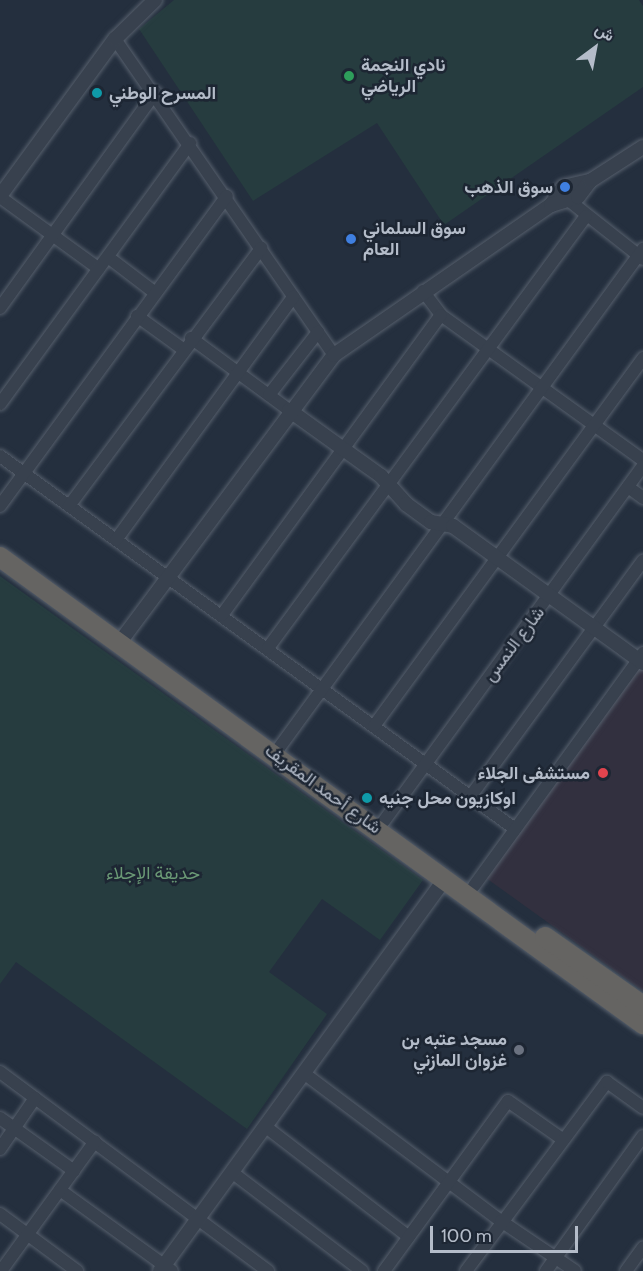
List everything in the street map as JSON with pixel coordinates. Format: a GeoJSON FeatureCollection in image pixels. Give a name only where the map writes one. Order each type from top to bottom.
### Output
{"type":"FeatureCollection","features":[{"type":"Feature","properties":{"kind":"highway","name":"شارع أحمد المقريف"},"geometry":{"type":"LineString","coordinates":[[0,541],[123,638],[446,878],[569,963],[643,1006]]}},
{"type":"Feature","properties":{"kind":"highway","name":"شارع أحمد المقريف"},"geometry":{"type":"LineString","coordinates":[[0,557],[123,638],[474,886],[643,1024]]}},
{"type":"Feature","properties":{"kind":"street"},"geometry":{"type":"LineString","coordinates":[[99,269],[0,197],[115,39],[155,0]]}},
{"type":"Feature","properties":{"kind":"street"},"geometry":{"type":"LineString","coordinates":[[115,39],[156,92],[334,355]]}},
{"type":"Feature","properties":{"kind":"street"},"geometry":{"type":"LineString","coordinates":[[0,308],[156,92]]}},
{"type":"Feature","properties":{"kind":"street"},"geometry":{"type":"LineString","coordinates":[[0,404],[190,142]]}},
{"type":"Feature","properties":{"kind":"street"},"geometry":{"type":"LineString","coordinates":[[123,638],[166,576],[334,355],[423,291],[550,205],[574,194],[643,147]]}},
{"type":"Feature","properties":{"kind":"street"},"geometry":{"type":"LineString","coordinates":[[550,205],[560,191],[574,194]]}},
{"type":"Feature","properties":{"kind":"street"},"geometry":{"type":"LineString","coordinates":[[279,748],[641,255],[583,213],[574,194]]}},
{"type":"Feature","properties":{"kind":"street"},"geometry":{"type":"LineString","coordinates":[[0,506],[226,196]]}},
{"type":"Feature","properties":{"kind":"street"},"geometry":{"type":"LineString","coordinates":[[268,648],[488,349],[583,213]]}},
{"type":"Feature","properties":{"kind":"street"},"geometry":{"type":"LineString","coordinates":[[69,506],[191,338],[261,248]]}},
{"type":"Feature","properties":{"kind":"street"},"geometry":{"type":"LineString","coordinates":[[108,257],[154,292]]}},
{"type":"Feature","properties":{"kind":"street"},"geometry":{"type":"LineString","coordinates":[[423,291],[441,315],[541,389],[643,460]]}},
{"type":"Feature","properties":{"kind":"street"},"geometry":{"type":"LineString","coordinates":[[116,540],[293,297]]}},
{"type":"Feature","properties":{"kind":"street"},"geometry":{"type":"LineString","coordinates":[[222,615],[441,315]]}},
{"type":"Feature","properties":{"kind":"street"},"geometry":{"type":"LineString","coordinates":[[137,316],[183,349]]}},
{"type":"Feature","properties":{"kind":"street"},"geometry":{"type":"LineString","coordinates":[[269,395],[318,332]]}},
{"type":"Feature","properties":{"kind":"street"},"geometry":{"type":"LineString","coordinates":[[191,338],[343,449],[388,484],[406,504],[431,522],[443,523],[594,629],[641,659],[474,886]]}},
{"type":"Feature","properties":{"kind":"street"},"geometry":{"type":"LineString","coordinates":[[374,726],[643,358]]}},
{"type":"Feature","properties":{"kind":"street"},"geometry":{"type":"LineString","coordinates":[[0,456],[515,829]]}},
{"type":"Feature","properties":{"kind":"street","name":"شارع النمس"},"geometry":{"type":"LineString","coordinates":[[384,821],[643,466]]}},
{"type":"Feature","properties":{"kind":"street"},"geometry":{"type":"LineString","coordinates":[[628,487],[643,498]]}},
{"type":"Feature","properties":{"kind":"street"},"geometry":{"type":"LineString","coordinates":[[470,797],[643,561]]}},
{"type":"Feature","properties":{"kind":"street"},"geometry":{"type":"LineString","coordinates":[[60,1190],[165,1269],[446,878]]}},
{"type":"Feature","properties":{"kind":"street"},"geometry":{"type":"LineString","coordinates":[[0,1072],[268,1271]]}},
{"type":"Feature","properties":{"kind":"street"},"geometry":{"type":"LineString","coordinates":[[305,1074],[501,1221],[576,1271]]}},
{"type":"Feature","properties":{"kind":"street"},"geometry":{"type":"LineString","coordinates":[[466,1271],[562,1139],[607,1082],[643,1108]]}},
{"type":"Feature","properties":{"kind":"street"},"geometry":{"type":"LineString","coordinates":[[0,1149],[36,1098]]}},
{"type":"Feature","properties":{"kind":"street"},"geometry":{"type":"LineString","coordinates":[[384,1271],[508,1101],[562,1139]]}},
{"type":"Feature","properties":{"kind":"street"},"geometry":{"type":"LineString","coordinates":[[0,1118],[75,1171]]}},
{"type":"Feature","properties":{"kind":"street"},"geometry":{"type":"LineString","coordinates":[[266,1127],[409,1237]]}},
{"type":"Feature","properties":{"kind":"street"},"geometry":{"type":"LineString","coordinates":[[546,1271],[643,1136]]}},
{"type":"Feature","properties":{"kind":"street"},"geometry":{"type":"LineString","coordinates":[[1,1271],[95,1142]]}},
{"type":"Feature","properties":{"kind":"street"},"geometry":{"type":"LineString","coordinates":[[233,1173],[362,1271]]}},
{"type":"Feature","properties":{"kind":"street"},"geometry":{"type":"LineString","coordinates":[[0,1214],[77,1271]]}},
{"type":"Feature","properties":{"kind":"street"},"geometry":{"type":"LineString","coordinates":[[626,1271],[643,1248]]}},
{"type":"Feature","properties":{"kind":"shaded area","name":"مستشفى الجلاء"},"geometry":{"type":"Polygon","coordinates":[[[640,667],[643,669],[643,991],[486,878],[640,667]]]}},
{"type":"Feature","properties":{"kind":"green space","name":"نادي النجمة الرياضي"},"geometry":{"type":"Polygon","coordinates":[[[174,0],[639,0],[643,6],[643,87],[444,225],[377,123],[253,201],[139,29],[174,0]]]}},
{"type":"Feature","properties":{"kind":"green space","name":"حديقة الإجلاء"},"geometry":{"type":"Polygon","coordinates":[[[0,576],[423,880],[380,940],[322,899],[269,972],[327,1014],[247,1129],[16,962],[0,984],[0,576]]]}},
{"type":"Feature","properties":{"kind":"place","name":"نادي النجمة الرياضي"},"geometry":{"type":"Point","coordinates":[349,76]}},
{"type":"Feature","properties":{"kind":"place","name":"المسرح الوطني"},"geometry":{"type":"Point","coordinates":[97,93]}},
{"type":"Feature","properties":{"kind":"place","name":"سوق الذهب"},"geometry":{"type":"Point","coordinates":[565,187]}},
{"type":"Feature","properties":{"kind":"place","name":"سوق السلماني العام"},"geometry":{"type":"Point","coordinates":[351,239]}},
{"type":"Feature","properties":{"kind":"place","name":"مستشفى الجلاء"},"geometry":{"type":"Point","coordinates":[603,773]}},
{"type":"Feature","properties":{"kind":"place","name":"اوكازيون محل جنيه"},"geometry":{"type":"Point","coordinates":[367,798]}},
{"type":"Feature","properties":{"kind":"place","name":"مسجد عتبه بن غزوان المازني"},"geometry":{"type":"Point","coordinates":[519,1050]}}]}
